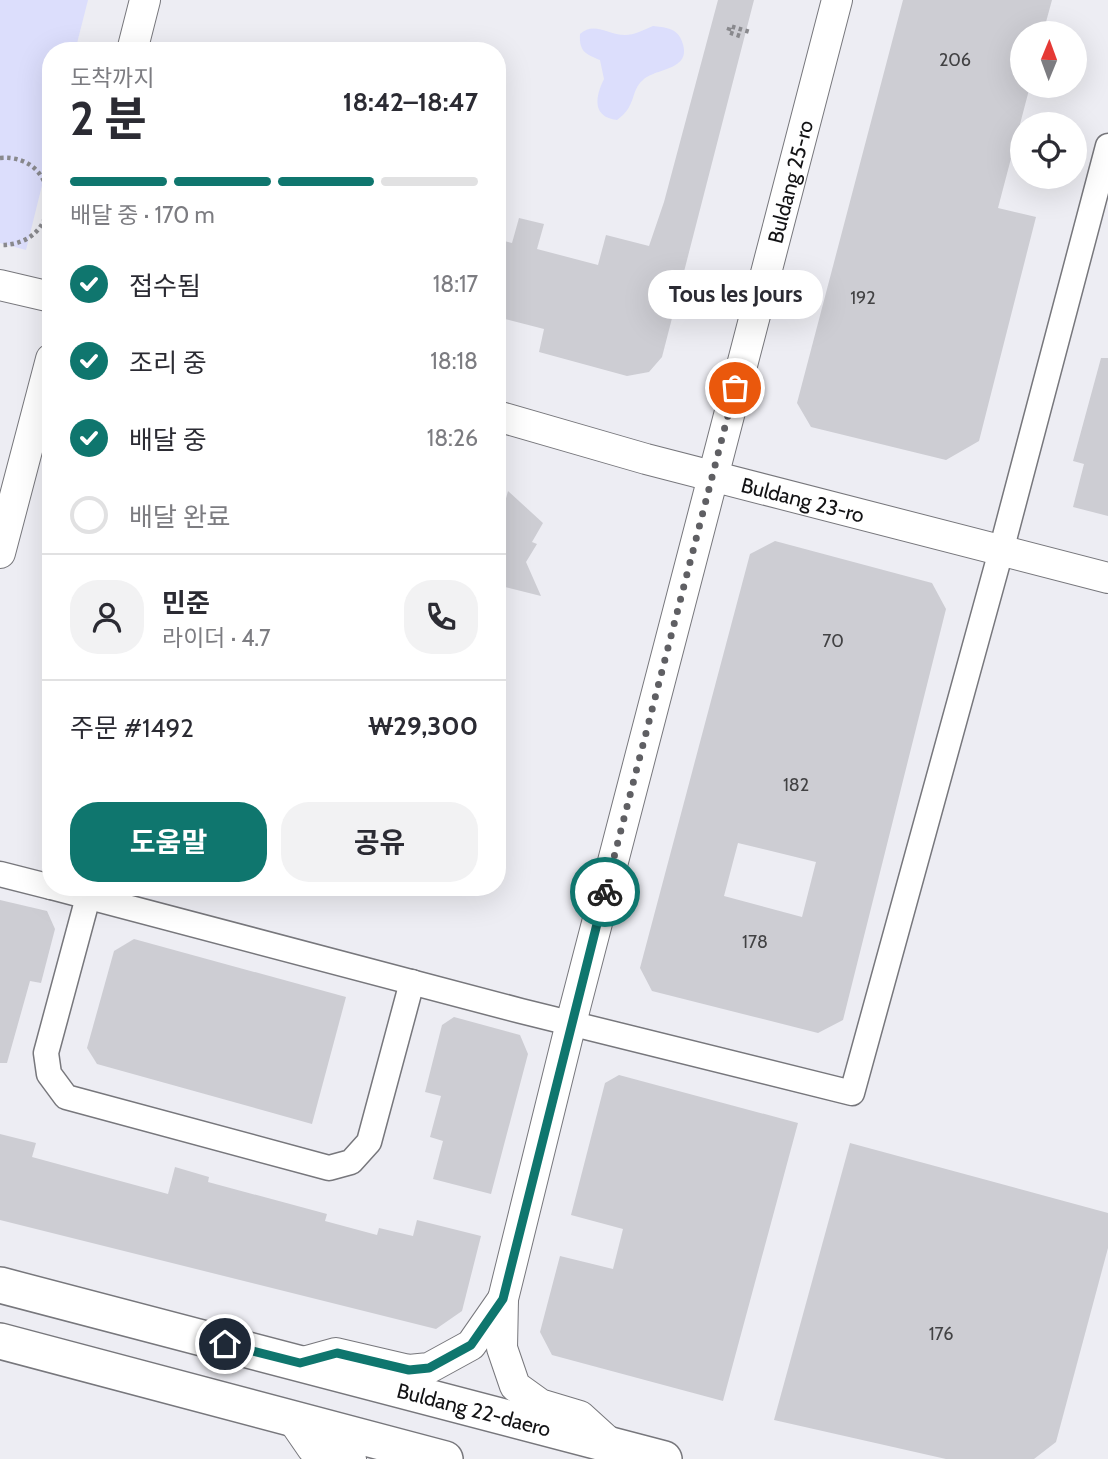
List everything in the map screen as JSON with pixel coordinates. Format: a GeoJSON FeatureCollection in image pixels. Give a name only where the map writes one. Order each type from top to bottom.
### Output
{"type":"FeatureCollection","features":[{"type":"Feature","properties":{"kind":"main road","name":"Buldang 22-daero"},"geometry":{"type":"LineString","coordinates":[[0,1285],[664,1459]]}},
{"type":"Feature","properties":{"kind":"main road"},"geometry":{"type":"LineString","coordinates":[[0,1341],[445,1459]]}},
{"type":"Feature","properties":{"kind":"street"},"geometry":{"type":"LineString","coordinates":[[134,42],[145,0]]}},
{"type":"Feature","properties":{"kind":"street","name":"Buldang 25-ro"},"geometry":{"type":"LineString","coordinates":[[503,1299],[571,1023],[837,0]]}},
{"type":"Feature","properties":{"kind":"street"},"geometry":{"type":"LineString","coordinates":[[84,896],[852,1093],[1001,551],[1108,146]]}},
{"type":"Feature","properties":{"kind":"street"},"geometry":{"type":"LineString","coordinates":[[0,285],[42,295]]}},
{"type":"Feature","properties":{"kind":"street"},"geometry":{"type":"LineString","coordinates":[[0,553],[42,393]]}},
{"type":"Feature","properties":{"kind":"street","name":"Buldang 23-ro"},"geometry":{"type":"LineString","coordinates":[[506,419],[712,476],[1108,578]]}},
{"type":"Feature","properties":{"kind":"street"},"geometry":{"type":"LineString","coordinates":[[0,874],[42,885]]}},
{"type":"Feature","properties":{"kind":"street"},"geometry":{"type":"LineString","coordinates":[[88,897],[46,1053],[49,1074],[66,1097],[329,1168],[351,1162],[369,1142],[412,982]]}},
{"type":"Feature","properties":{"kind":"street"},"geometry":{"type":"LineString","coordinates":[[300,1363],[337,1353],[409,1370],[429,1368],[471,1345],[503,1299]]}},
{"type":"Feature","properties":{"kind":"street"},"geometry":{"type":"LineString","coordinates":[[503,1299],[502,1348],[515,1386],[540,1404],[580,1416],[613,1446]]}},
{"type":"Feature","properties":{"kind":"street"},"geometry":{"type":"LineString","coordinates":[[292,1419],[312,1448],[351,1459]]}},
{"type":"Feature","properties":{"kind":"path"},"geometry":{"type":"LineString","coordinates":[[740,36],[728,32],[730,26],[750,32]]}},
{"type":"Feature","properties":{"kind":"path"},"geometry":{"type":"LineString","coordinates":[[0,158],[22,161],[34,168],[42,180]]}},
{"type":"Feature","properties":{"kind":"path"},"geometry":{"type":"LineString","coordinates":[[0,245],[25,241],[42,224]]}},
{"type":"Feature","properties":{"kind":"shaded area"},"geometry":{"type":"Polygon","coordinates":[[[0,0],[88,0],[77,42],[42,42],[42,185],[26,250],[0,243],[0,0]]]}},
{"type":"Feature","properties":{"kind":"shaded area"},"geometry":{"type":"Polygon","coordinates":[[[653,26],[676,32],[684,49],[683,57],[673,67],[643,80],[628,109],[617,120],[603,115],[598,105],[604,79],[600,60],[584,51],[580,34],[585,30],[596,29],[628,35],[653,26]]]}},
{"type":"Feature","properties":{"kind":"building"},"geometry":{"type":"Polygon","coordinates":[[[718,0],[754,0],[662,357],[649,372],[627,376],[539,352],[544,329],[506,319],[506,241],[512,243],[519,218],[544,224],[537,249],[598,265],[606,235],[649,246],[664,202],[718,0]]]}},
{"type":"Feature","properties":{"kind":"building"},"geometry":{"type":"Polygon","coordinates":[[[903,0],[1052,0],[1046,21],[1010,21],[1010,98],[1027,98],[1023,112],[1010,112],[1010,162],[998,208],[1036,217],[979,441],[946,460],[811,427],[797,403],[903,0]]]}},
{"type":"Feature","properties":{"kind":"building"},"geometry":{"type":"Polygon","coordinates":[[[1101,358],[1108,358],[1108,516],[1073,507],[1084,464],[1073,461],[1101,358]]]}},
{"type":"Feature","properties":{"kind":"building"},"geometry":{"type":"Polygon","coordinates":[[[508,491],[543,523],[532,542],[537,544],[526,562],[541,596],[506,587],[508,491]]]}},
{"type":"Feature","properties":{"kind":"building"},"geometry":{"type":"Polygon","coordinates":[[[775,541],[932,583],[946,609],[843,1020],[818,1033],[652,991],[640,968],[750,554],[775,541]],[[738,843],[724,896],[802,917],[816,862],[738,843]]]}},
{"type":"Feature","properties":{"kind":"building"},"geometry":{"type":"Polygon","coordinates":[[[0,900],[47,911],[55,929],[41,983],[30,981],[7,1063],[0,1063],[0,900]]]}},
{"type":"Feature","properties":{"kind":"building"},"geometry":{"type":"Polygon","coordinates":[[[134,939],[346,997],[312,1124],[97,1064],[87,1048],[114,951],[134,939]]]}},
{"type":"Feature","properties":{"kind":"building"},"geometry":{"type":"Polygon","coordinates":[[[454,1017],[520,1035],[528,1054],[491,1194],[433,1179],[443,1141],[430,1137],[441,1096],[425,1092],[442,1025],[454,1017]]]}},
{"type":"Feature","properties":{"kind":"building"},"geometry":{"type":"Polygon","coordinates":[[[619,1075],[798,1123],[723,1401],[552,1355],[540,1332],[560,1256],[613,1269],[623,1229],[571,1215],[605,1083],[619,1075]]]}},
{"type":"Feature","properties":{"kind":"building"},"geometry":{"type":"Polygon","coordinates":[[[0,1134],[36,1143],[32,1157],[168,1194],[175,1167],[209,1177],[208,1182],[327,1214],[325,1221],[377,1235],[379,1228],[413,1236],[417,1220],[481,1236],[462,1311],[436,1329],[0,1220],[0,1134]]]}},
{"type":"Feature","properties":{"kind":"building"},"geometry":{"type":"Polygon","coordinates":[[[850,1143],[1108,1213],[1108,1248],[1056,1442],[1034,1459],[946,1459],[774,1420],[850,1143]]]}},
{"type":"Feature","properties":{"kind":"way so far"},"geometry":{"type":"LineString","coordinates":[[605,892],[735,388]]}},
{"type":"Feature","properties":{"kind":"place","name":"Tous les Jours"},"geometry":{"type":"Point","coordinates":[735,388]}},
{"type":"Feature","properties":{"kind":"route"},"geometry":{"type":"LineString","coordinates":[[225,1344],[300,1363],[337,1353],[409,1370],[429,1368],[471,1345],[503,1299],[605,892]]}}]}
